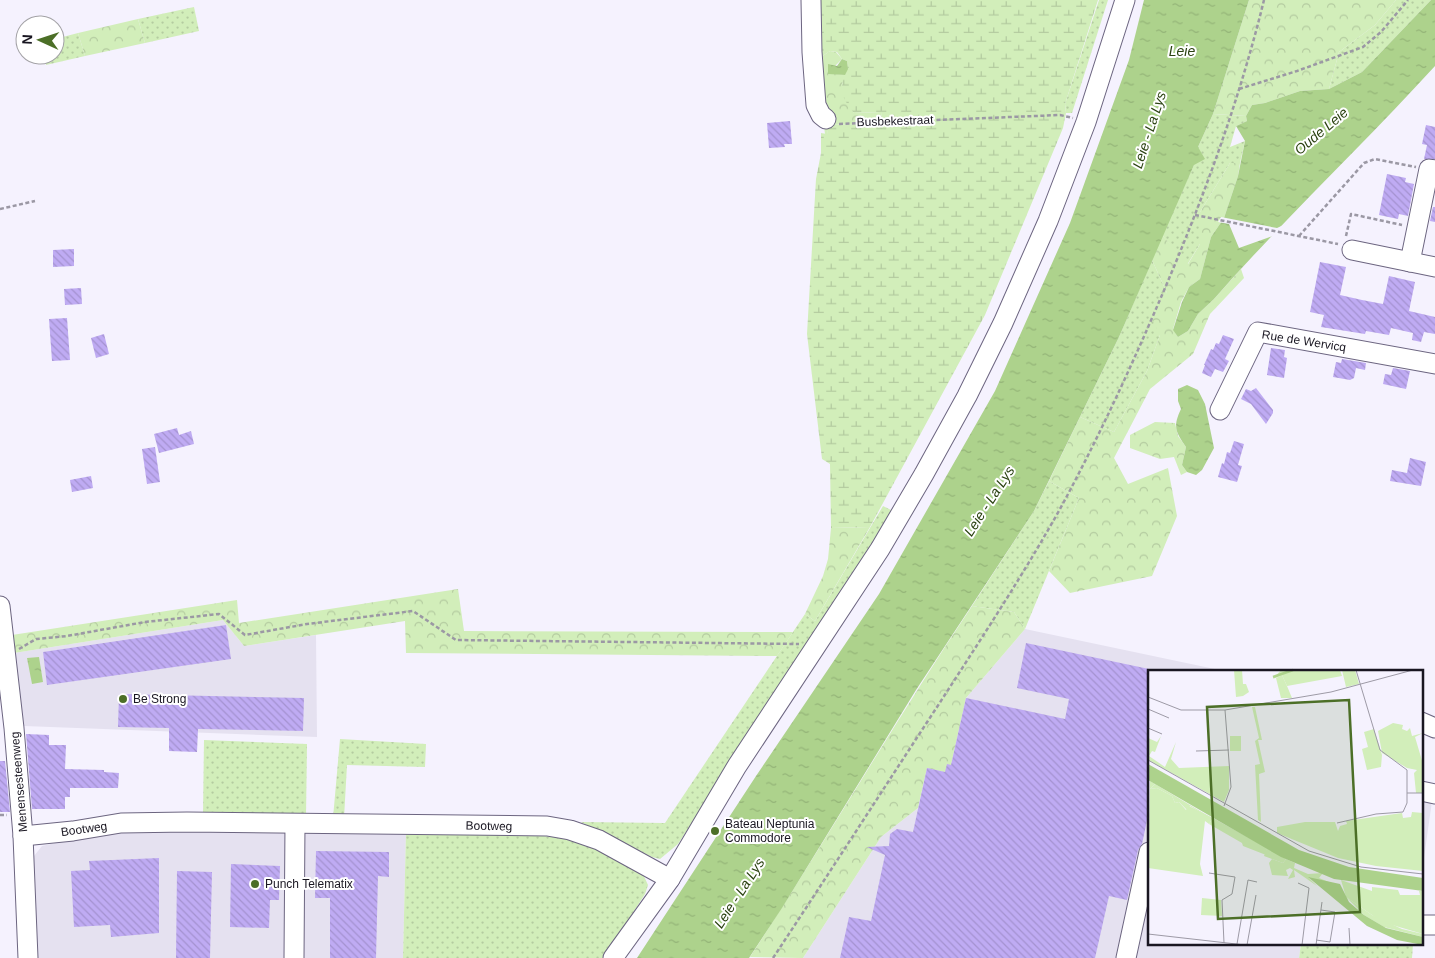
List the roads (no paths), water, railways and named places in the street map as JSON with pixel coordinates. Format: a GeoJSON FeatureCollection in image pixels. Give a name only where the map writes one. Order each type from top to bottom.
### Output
{"type":"FeatureCollection","features":[{"type":"Feature","properties":{"kind":"street"},"geometry":{"type":"LineString","coordinates":[[811,0],[816,105],[821,115],[826,119]]}},
{"type":"Feature","properties":{"kind":"street"},"geometry":{"type":"LineString","coordinates":[[613,958],[670,879],[737,766],[880,549],[967,396],[1003,323],[1048,221],[1086,122],[1125,0]]}},
{"type":"Feature","properties":{"kind":"street"},"geometry":{"type":"LineString","coordinates":[[1410,262],[1432,170]]}},
{"type":"Feature","properties":{"kind":"street"},"geometry":{"type":"LineString","coordinates":[[1348,244],[1410,262],[1435,267]]}},
{"type":"Feature","properties":{"kind":"street","name":"Rue de Wervicq"},"geometry":{"type":"LineString","coordinates":[[1220,410],[1258,332],[1435,364]]}},
{"type":"Feature","properties":{"kind":"street","name":"Menensesteenweg"},"geometry":{"type":"LineString","coordinates":[[0,606],[14,728],[23,836],[28,958]]}},
{"type":"Feature","properties":{"kind":"street"},"geometry":{"type":"LineString","coordinates":[[1422,722],[1435,728]]}},
{"type":"Feature","properties":{"kind":"street"},"geometry":{"type":"LineString","coordinates":[[1422,791],[1435,794]]}},
{"type":"Feature","properties":{"kind":"street","name":"Bootweg"},"geometry":{"type":"LineString","coordinates":[[23,836],[73,831],[121,823],[187,822],[555,827],[599,840],[670,879]]}},
{"type":"Feature","properties":{"kind":"street"},"geometry":{"type":"LineString","coordinates":[[294,958],[295,824]]}},
{"type":"Feature","properties":{"kind":"street"},"geometry":{"type":"LineString","coordinates":[[1126,958],[1148,857]]}},
{"type":"Feature","properties":{"kind":"street"},"geometry":{"type":"LineString","coordinates":[[1422,925],[1435,925]]}},
{"type":"Feature","properties":{"kind":"water","name":"Leie"},"geometry":{"type":"Polygon","coordinates":[[[1144,0],[1249,0],[1213,114],[1198,147],[1205,159],[1194,165],[1119,337],[1034,511],[916,690],[782,908],[749,958],[637,958],[756,776],[879,594],[995,391],[1070,223],[1129,60],[1144,0]]]}},
{"type":"Feature","properties":{"kind":"water","name":"Oude Leie"},"geometry":{"type":"Polygon","coordinates":[[[1431,0],[1435,0],[1435,66],[1198,314],[1188,331],[1178,337],[1173,330],[1182,302],[1189,287],[1200,279],[1211,237],[1224,218],[1238,176],[1245,141],[1236,126],[1247,121],[1246,116],[1252,105],[1265,103],[1300,91],[1329,89],[1362,72],[1431,0]]]}},
{"type":"Feature","properties":{"kind":"water"},"geometry":{"type":"Polygon","coordinates":[[[842,59],[847,61],[848,69],[845,75],[828,74],[828,64],[837,66],[842,59]]]}},
{"type":"Feature","properties":{"kind":"water"},"geometry":{"type":"Polygon","coordinates":[[[1187,385],[1198,390],[1205,404],[1214,448],[1202,470],[1196,475],[1187,472],[1182,465],[1186,447],[1179,437],[1176,428],[1181,409],[1178,401],[1178,389],[1187,385]]]}},
{"type":"Feature","properties":{"kind":"water"},"geometry":{"type":"Polygon","coordinates":[[[39,657],[43,682],[32,684],[27,658],[39,657]]]}},
{"type":"Feature","properties":{"kind":"place","name":"Be Strong"},"geometry":{"type":"Point","coordinates":[123,699]}},
{"type":"Feature","properties":{"kind":"place","name":"Bateau Neptunia Commodore"},"geometry":{"type":"Point","coordinates":[715,831]}},
{"type":"Feature","properties":{"kind":"place","name":"Punch Telematix"},"geometry":{"type":"Point","coordinates":[255,884]}},
{"type":"Feature","properties":{"kind":"water label","name":"Leie - La Lys"},"geometry":{"type":"Point","coordinates":[1149,130]}},
{"type":"Feature","properties":{"kind":"water label","name":"Leie - La Lys"},"geometry":{"type":"Point","coordinates":[989,501]}},
{"type":"Feature","properties":{"kind":"water label","name":"Leie - La Lys"},"geometry":{"type":"Point","coordinates":[739,893]}}]}
